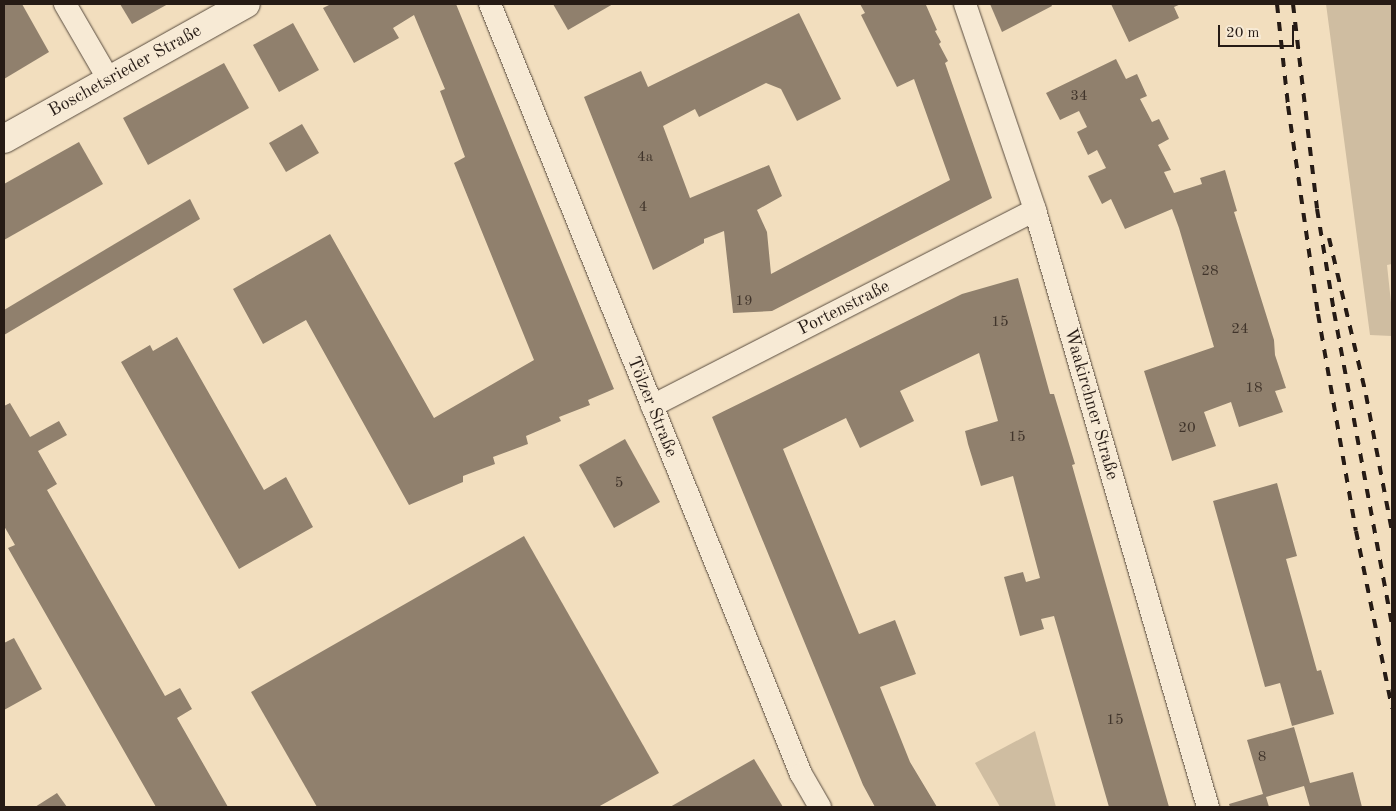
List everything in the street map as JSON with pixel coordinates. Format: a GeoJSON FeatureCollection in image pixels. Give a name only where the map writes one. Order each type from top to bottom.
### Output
{"type":"FeatureCollection","features":[{"type":"Feature","properties":{"kind":"main road","name":"Boschetsrieder Straße"},"geometry":{"type":"LineString","coordinates":[[4,139],[246,4]]}},
{"type":"Feature","properties":{"kind":"street"},"geometry":{"type":"LineString","coordinates":[[65,4],[109,80]]}},
{"type":"Feature","properties":{"kind":"street","name":"Tölzer Straße"},"geometry":{"type":"LineString","coordinates":[[490,4],[801,774],[820,807]]}},
{"type":"Feature","properties":{"kind":"street","name":"Waakirchner Straße"},"geometry":{"type":"LineString","coordinates":[[965,4],[1036,210],[1208,807]]}},
{"type":"Feature","properties":{"kind":"street","name":"Portenstraße"},"geometry":{"type":"LineString","coordinates":[[652,406],[1036,210]]}},
{"type":"Feature","properties":{"kind":"shaded area"},"geometry":{"type":"Polygon","coordinates":[[[1326,4],[1392,4],[1392,264],[1387,265],[1392,312],[1392,336],[1370,335],[1326,4]]]}},
{"type":"Feature","properties":{"kind":"shaded area"},"geometry":{"type":"Polygon","coordinates":[[[1035,731],[1056,807],[1000,807],[975,763],[1035,731]]]}},
{"type":"Feature","properties":{"kind":"building"},"geometry":{"type":"Polygon","coordinates":[[[4,4],[22,4],[49,52],[4,79],[4,4]]]}},
{"type":"Feature","properties":{"kind":"building"},"geometry":{"type":"Polygon","coordinates":[[[120,4],[168,4],[132,24],[120,4]]]}},
{"type":"Feature","properties":{"kind":"building"},"geometry":{"type":"Polygon","coordinates":[[[331,4],[456,4],[614,389],[588,400],[590,405],[559,417],[561,421],[526,436],[528,444],[493,457],[495,464],[463,476],[463,482],[409,505],[306,320],[263,344],[233,289],[330,234],[434,418],[534,360],[454,163],[465,157],[440,91],[445,89],[414,15],[393,28],[399,38],[354,63],[323,8],[331,4]]]}},
{"type":"Feature","properties":{"kind":"building"},"geometry":{"type":"Polygon","coordinates":[[[553,4],[613,4],[568,30],[553,4]]]}},
{"type":"Feature","properties":{"kind":"building"},"geometry":{"type":"Polygon","coordinates":[[[860,4],[929,4],[926,5],[941,42],[939,44],[948,61],[945,63],[992,198],[772,311],[733,313],[724,231],[704,239],[704,243],[653,270],[584,97],[641,71],[648,87],[799,13],[841,99],[797,121],[781,89],[766,83],[699,117],[695,109],[663,126],[690,198],[769,165],[782,196],[757,210],[767,232],[771,274],[950,180],[914,79],[897,87],[861,15],[865,13],[860,4]]]}},
{"type":"Feature","properties":{"kind":"building"},"geometry":{"type":"Polygon","coordinates":[[[990,4],[1051,4],[1052,6],[1002,32],[990,4]]]}},
{"type":"Feature","properties":{"kind":"building"},"geometry":{"type":"Polygon","coordinates":[[[1111,4],[1181,4],[1174,7],[1179,18],[1129,42],[1111,4]]]}},
{"type":"Feature","properties":{"kind":"building"},"geometry":{"type":"Polygon","coordinates":[[[293,23],[319,70],[279,92],[253,45],[293,23]]]}},
{"type":"Feature","properties":{"kind":"building"},"geometry":{"type":"Polygon","coordinates":[[[1116,59],[1126,79],[1137,74],[1147,96],[1140,99],[1152,122],[1159,119],[1169,139],[1158,145],[1171,170],[1164,172],[1174,193],[1202,184],[1200,178],[1225,170],[1237,211],[1234,212],[1274,340],[1275,355],[1286,388],[1275,391],[1283,412],[1239,427],[1231,402],[1204,412],[1216,446],[1172,461],[1144,371],[1214,347],[1179,228],[1172,209],[1125,229],[1111,199],[1102,204],[1088,176],[1106,168],[1097,150],[1088,155],[1077,132],[1087,127],[1079,111],[1060,120],[1046,93],[1116,59]]]}},
{"type":"Feature","properties":{"kind":"building"},"geometry":{"type":"Polygon","coordinates":[[[224,63],[249,108],[148,165],[123,118],[224,63]]]}},
{"type":"Feature","properties":{"kind":"building"},"geometry":{"type":"Polygon","coordinates":[[[302,124],[319,153],[286,172],[269,143],[302,124]]]}},
{"type":"Feature","properties":{"kind":"building"},"geometry":{"type":"Polygon","coordinates":[[[79,142],[103,184],[4,240],[4,184],[79,142]]]}},
{"type":"Feature","properties":{"kind":"building"},"geometry":{"type":"Polygon","coordinates":[[[190,199],[200,219],[4,335],[4,310],[190,199]]]}},
{"type":"Feature","properties":{"kind":"building"},"geometry":{"type":"Polygon","coordinates":[[[1018,278],[1050,394],[1054,394],[1075,464],[1072,465],[1169,807],[1109,807],[1054,616],[1041,619],[1044,629],[1020,636],[1004,577],[1023,572],[1026,582],[1040,578],[1013,476],[981,486],[968,444],[965,431],[998,421],[979,353],[900,391],[914,421],[860,448],[846,418],[783,449],[859,634],[895,620],[916,674],[880,687],[910,762],[937,807],[875,807],[863,785],[712,417],[962,294],[1018,278]]]}},
{"type":"Feature","properties":{"kind":"building"},"geometry":{"type":"Polygon","coordinates":[[[177,337],[264,490],[286,477],[313,527],[239,569],[121,362],[150,345],[153,351],[177,337]]]}},
{"type":"Feature","properties":{"kind":"building"},"geometry":{"type":"Polygon","coordinates":[[[10,403],[30,437],[59,421],[67,435],[38,451],[57,484],[47,490],[165,696],[180,688],[192,709],[177,718],[228,807],[156,807],[8,548],[15,545],[4,526],[4,406],[10,403]]]}},
{"type":"Feature","properties":{"kind":"building"},"geometry":{"type":"Polygon","coordinates":[[[625,439],[660,502],[614,528],[579,465],[625,439]]]}},
{"type":"Feature","properties":{"kind":"building"},"geometry":{"type":"Polygon","coordinates":[[[1277,483],[1297,556],[1286,559],[1317,671],[1321,670],[1334,714],[1292,726],[1280,683],[1265,687],[1213,501],[1277,483]]]}},
{"type":"Feature","properties":{"kind":"building"},"geometry":{"type":"Polygon","coordinates":[[[524,536],[659,773],[598,807],[317,807],[251,692],[524,536]]]}},
{"type":"Feature","properties":{"kind":"building"},"geometry":{"type":"Polygon","coordinates":[[[14,638],[42,689],[4,710],[4,643],[14,638]]]}},
{"type":"Feature","properties":{"kind":"building"},"geometry":{"type":"Polygon","coordinates":[[[1294,727],[1310,783],[1353,772],[1362,807],[1310,807],[1304,786],[1266,797],[1269,807],[1230,807],[1229,804],[1263,794],[1247,740],[1294,727]]]}},
{"type":"Feature","properties":{"kind":"building"},"geometry":{"type":"Polygon","coordinates":[[[754,759],[783,807],[670,807],[754,759]]]}},
{"type":"Feature","properties":{"kind":"building"},"geometry":{"type":"Polygon","coordinates":[[[57,793],[67,807],[35,807],[57,793]]]}},
{"type":"Feature","properties":{"kind":"railway"},"geometry":{"type":"LineString","coordinates":[[1277,4],[1288,106],[1318,314],[1356,531],[1392,708]]}},
{"type":"Feature","properties":{"kind":"railway"},"geometry":{"type":"LineString","coordinates":[[1293,4],[1317,209],[1334,312],[1392,624]]}},
{"type":"Feature","properties":{"kind":"railway"},"geometry":{"type":"LineString","coordinates":[[1329,238],[1366,395],[1392,531]]}}]}
